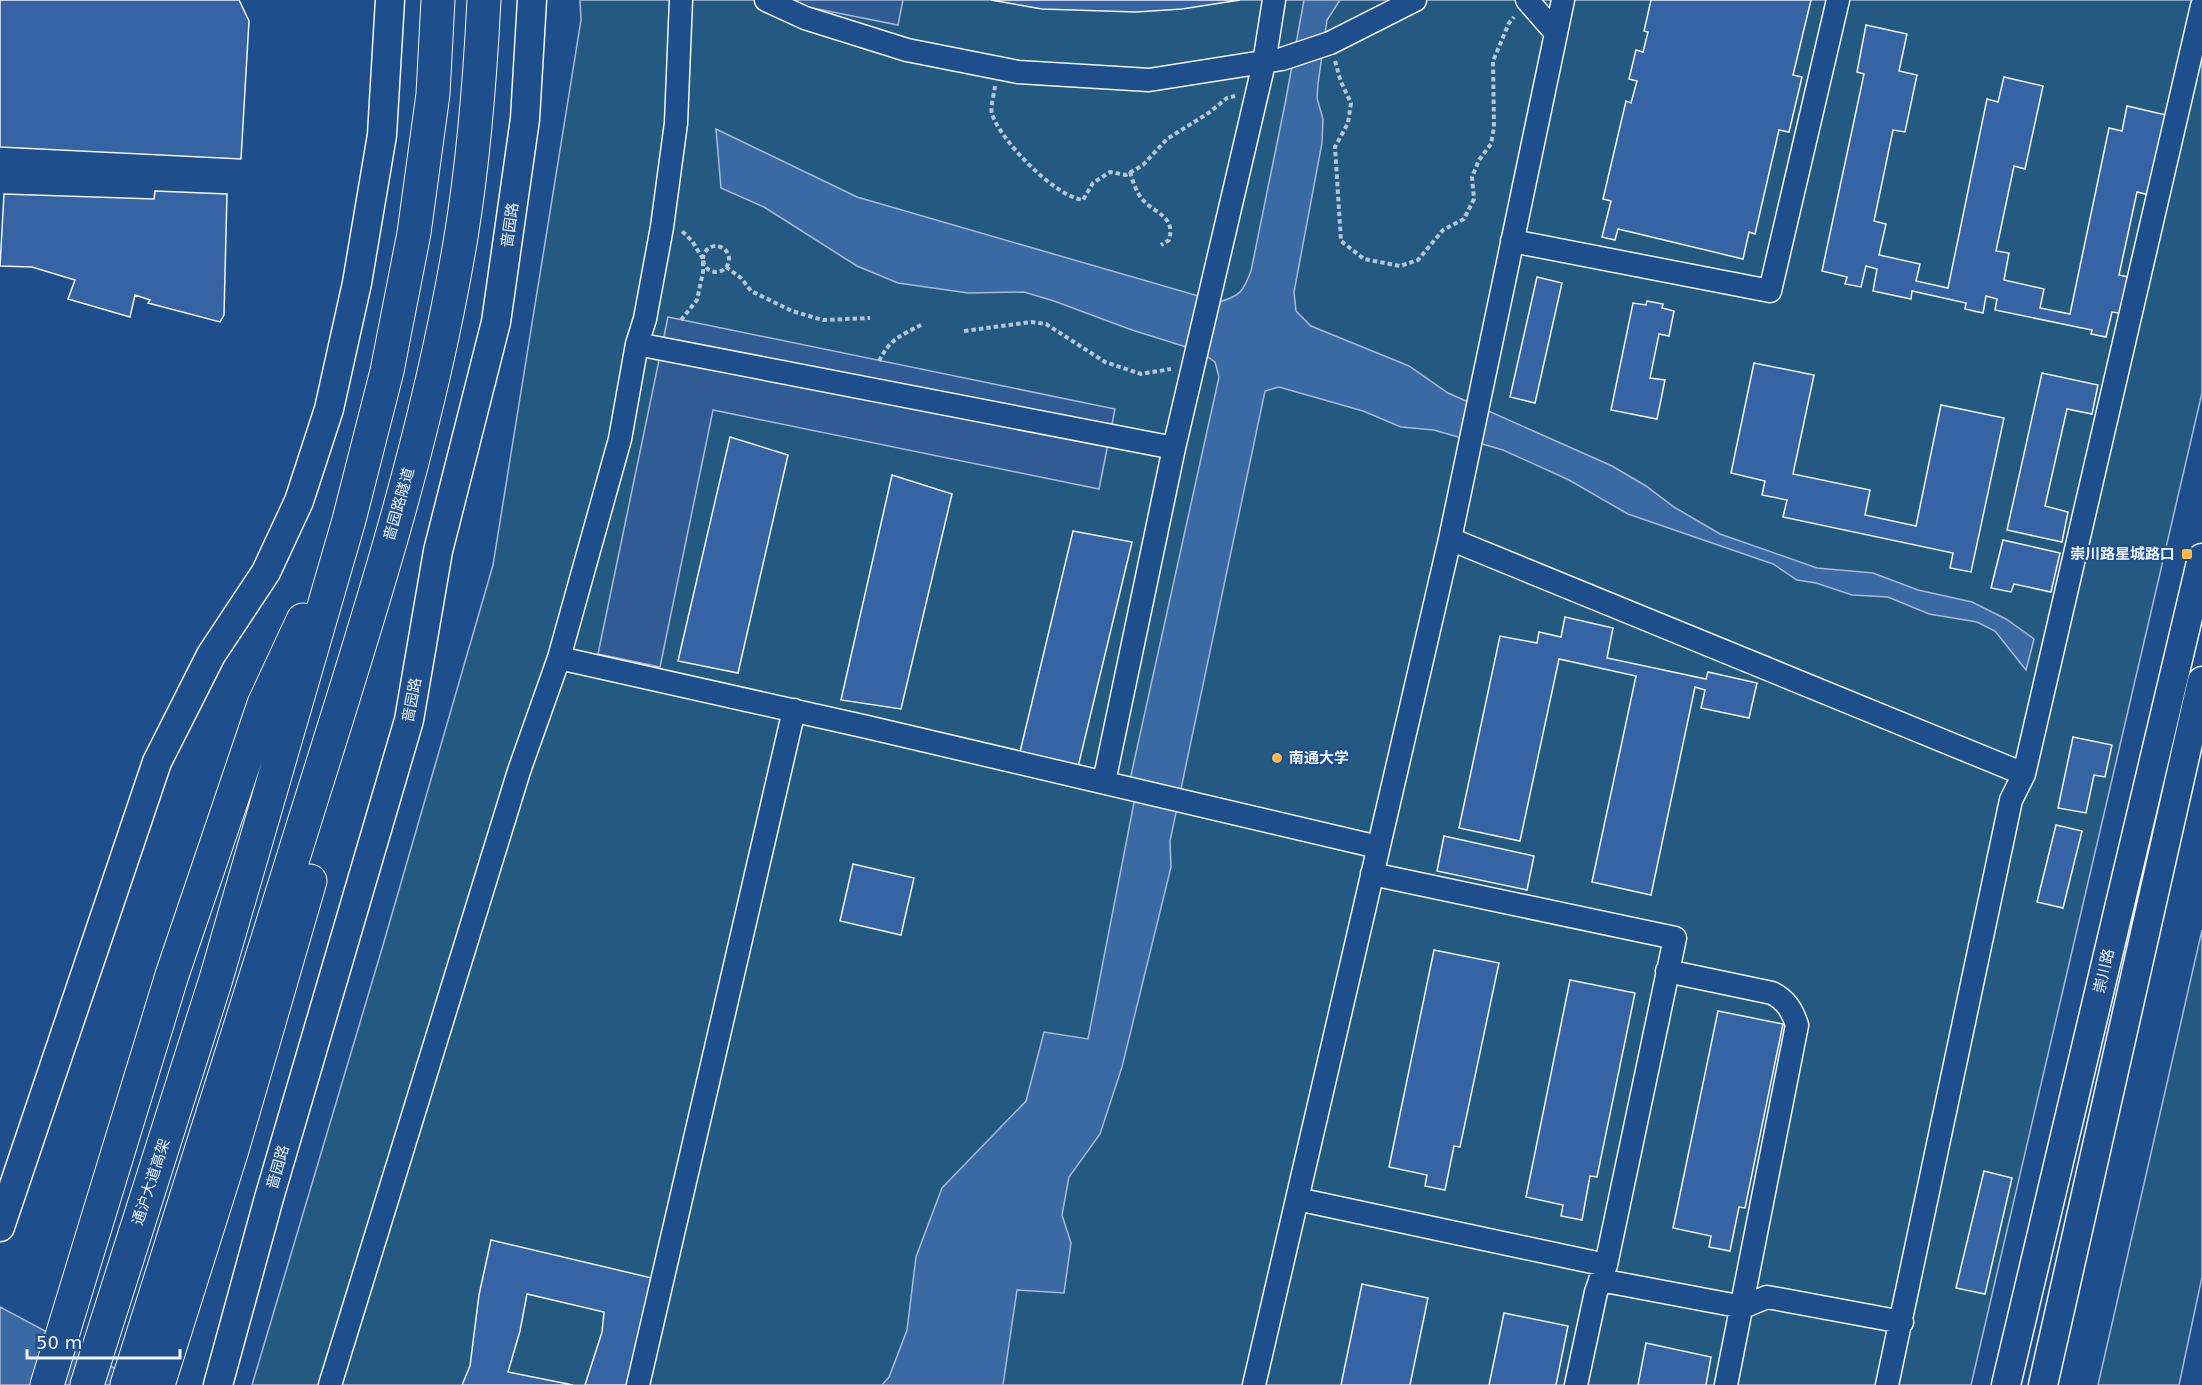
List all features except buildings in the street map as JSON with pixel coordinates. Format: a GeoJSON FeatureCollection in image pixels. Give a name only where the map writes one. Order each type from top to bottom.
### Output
{"type":"FeatureCollection","features":[{"type":"Feature","properties":{"kind":"highway"},"geometry":{"type":"LineString","coordinates":[[47,1385],[172,975],[264,704],[349,520],[387,371],[414,233],[433,94],[438,0]]}},
{"type":"Feature","properties":{"kind":"highway","name":"啬园路隧道"},"geometry":{"type":"LineString","coordinates":[[145,1378],[251,994],[349,680],[406,483],[435,366],[461,236],[479,102],[484,0]]}},
{"type":"Feature","properties":{"kind":"highway"},"geometry":{"type":"LineString","coordinates":[[145,1378],[236,1138],[359,712],[406,483]]}},
{"type":"Feature","properties":{"kind":"highway","name":"通沪大道高架"},"geometry":{"type":"LineString","coordinates":[[87,1385],[216,979],[349,520]]}},
{"type":"Feature","properties":{"kind":"main road"},"geometry":{"type":"LineString","coordinates":[[0,1227],[157,762],[211,655],[266,572],[299,501],[329,408],[357,283],[382,135],[390,0]]}},
{"type":"Feature","properties":{"kind":"main road","name":"啬园路"},"geometry":{"type":"LineString","coordinates":[[218,1385],[269,1198],[409,720],[438,551],[496,322],[525,119],[532,0]]}},
{"type":"Feature","properties":{"kind":"main road","name":"崇川路"},"geometry":{"type":"LineString","coordinates":[[2007,1385],[2202,558]]}},
{"type":"Feature","properties":{"kind":"main road"},"geometry":{"type":"LineString","coordinates":[[2043,1385],[2202,681]]}},
{"type":"Feature","properties":{"kind":"street"},"geometry":{"type":"LineString","coordinates":[[330,1385],[519,771],[559,657],[620,439],[662,227],[676,123],[681,0]]}},
{"type":"Feature","properties":{"kind":"street"},"geometry":{"type":"LineString","coordinates":[[766,0],[819,11],[907,50],[1018,72],[1149,80],[1273,61],[1329,43],[1414,0]]}},
{"type":"Feature","properties":{"kind":"street"},"geometry":{"type":"LineString","coordinates":[[1104,782],[1174,448],[1258,90],[1273,61],[1274,0]]}},
{"type":"Feature","properties":{"kind":"street"},"geometry":{"type":"LineString","coordinates":[[1527,0],[1556,33]]}},
{"type":"Feature","properties":{"kind":"street"},"geometry":{"type":"LineString","coordinates":[[1254,1385],[1450,538],[1563,0]]}},
{"type":"Feature","properties":{"kind":"street"},"geometry":{"type":"LineString","coordinates":[[1512,241],[1770,291],[1838,0]]}},
{"type":"Feature","properties":{"kind":"street"},"geometry":{"type":"LineString","coordinates":[[1887,1385],[2011,800],[2024,774],[2202,6]]}},
{"type":"Feature","properties":{"kind":"street"},"geometry":{"type":"LineString","coordinates":[[637,344],[1174,448]]}},
{"type":"Feature","properties":{"kind":"street"},"geometry":{"type":"LineString","coordinates":[[1450,538],[2024,774]]}},
{"type":"Feature","properties":{"kind":"street"},"geometry":{"type":"LineString","coordinates":[[559,657],[1378,847]]}},
{"type":"Feature","properties":{"kind":"street"},"geometry":{"type":"LineString","coordinates":[[638,1385],[795,710]]}},
{"type":"Feature","properties":{"kind":"street"},"geometry":{"type":"LineString","coordinates":[[1372,874],[1674,938],[1603,1273],[1576,1385]]}},
{"type":"Feature","properties":{"kind":"street"},"geometry":{"type":"LineString","coordinates":[[1667,971],[1772,993],[1783,998],[1793,1012],[1797,1025],[1726,1385]]}},
{"type":"Feature","properties":{"kind":"street"},"geometry":{"type":"LineString","coordinates":[[1297,1199],[1743,1307],[1767,1297],[1902,1322]]}},
{"type":"Feature","properties":{"kind":"path"},"geometry":{"type":"LineString","coordinates":[[1329,43],[1341,82],[1351,104],[1348,123],[1335,147],[1341,241],[1364,259],[1400,266],[1418,260],[1443,230],[1464,219],[1474,199],[1472,177],[1479,160],[1491,144],[1494,127],[1493,61],[1509,23],[1527,0]]}},
{"type":"Feature","properties":{"kind":"path"},"geometry":{"type":"LineString","coordinates":[[997,68],[991,113],[1005,140],[1046,181],[1075,199],[1083,200],[1093,183],[1110,172],[1126,175],[1143,165],[1167,139],[1210,112],[1227,98],[1258,90]]}},
{"type":"Feature","properties":{"kind":"path"},"geometry":{"type":"LineString","coordinates":[[1130,172],[1143,200],[1167,218],[1172,232],[1169,240],[1161,245]]}},
{"type":"Feature","properties":{"kind":"path"},"geometry":{"type":"LineString","coordinates":[[662,227],[683,231],[703,259],[705,266],[710,271],[717,273],[726,267],[729,256],[725,249],[718,246],[711,247],[705,252],[703,259],[703,272],[697,300],[681,320]]}},
{"type":"Feature","properties":{"kind":"path"},"geometry":{"type":"LineString","coordinates":[[726,267],[741,278],[751,291],[792,311],[823,320],[870,318]]}},
{"type":"Feature","properties":{"kind":"path"},"geometry":{"type":"LineString","coordinates":[[963,331],[1031,322],[1046,324],[1105,362],[1141,374],[1195,361]]}},
{"type":"Feature","properties":{"kind":"path"},"geometry":{"type":"LineString","coordinates":[[879,360],[886,347],[897,336],[921,325]]}},
{"type":"Feature","properties":{"kind":"shaded area","name":"南通大学"},"geometry":{"type":"Polygon","coordinates":[[[580,0],[2202,0],[2202,393],[1971,1385],[252,1385],[493,565],[581,20],[580,0]]]}},
{"type":"Feature","properties":{"kind":"shaded area"},"geometry":{"type":"Polygon","coordinates":[[[787,0],[903,0],[898,25],[787,3],[787,0]]]}},
{"type":"Feature","properties":{"kind":"shaded area"},"geometry":{"type":"Polygon","coordinates":[[[1304,0],[1340,0],[1327,20],[1317,98],[1323,119],[1322,143],[1294,292],[1296,311],[1311,326],[1409,366],[1448,393],[1612,466],[1720,534],[1817,568],[1873,573],[1918,590],[1972,602],[2006,619],[2034,639],[2026,670],[1995,631],[1977,622],[1929,614],[1888,597],[1852,595],[1816,583],[1797,580],[1773,564],[1628,514],[1569,480],[1503,450],[1434,430],[1401,427],[1363,411],[1279,387],[1265,391],[1170,841],[1171,867],[1122,1067],[1100,1134],[1069,1177],[1062,1215],[1071,1243],[1064,1293],[1017,1290],[1003,1385],[882,1385],[889,1377],[907,1330],[916,1257],[942,1188],[1026,1101],[1044,1032],[1088,1039],[1138,782],[1130,780],[1219,377],[1215,362],[1199,351],[1132,330],[1054,301],[1024,292],[968,293],[898,283],[857,266],[764,207],[721,188],[716,129],[857,197],[1219,302],[1232,298],[1240,292],[1251,271],[1304,0]]]}},
{"type":"Feature","properties":{"kind":"shaded area"},"geometry":{"type":"Polygon","coordinates":[[[668,317],[1115,409],[1099,489],[713,410],[660,667],[598,654],[668,317]]]}},
{"type":"Feature","properties":{"kind":"shaded area"},"geometry":{"type":"Polygon","coordinates":[[[2202,930],[2202,1277],[2179,1385],[2098,1385],[2202,930]]]}},
{"type":"Feature","properties":{"kind":"shaded area"},"geometry":{"type":"Polygon","coordinates":[[[0,1307],[146,1385],[0,1385],[0,1307]]]}},
{"type":"Feature","properties":{"kind":"place","name":"崇川路星城路口"},"geometry":{"type":"Point","coordinates":[2187,554]}},
{"type":"Feature","properties":{"kind":"place","name":"南通大学"},"geometry":{"type":"Point","coordinates":[1277,758]}}]}
